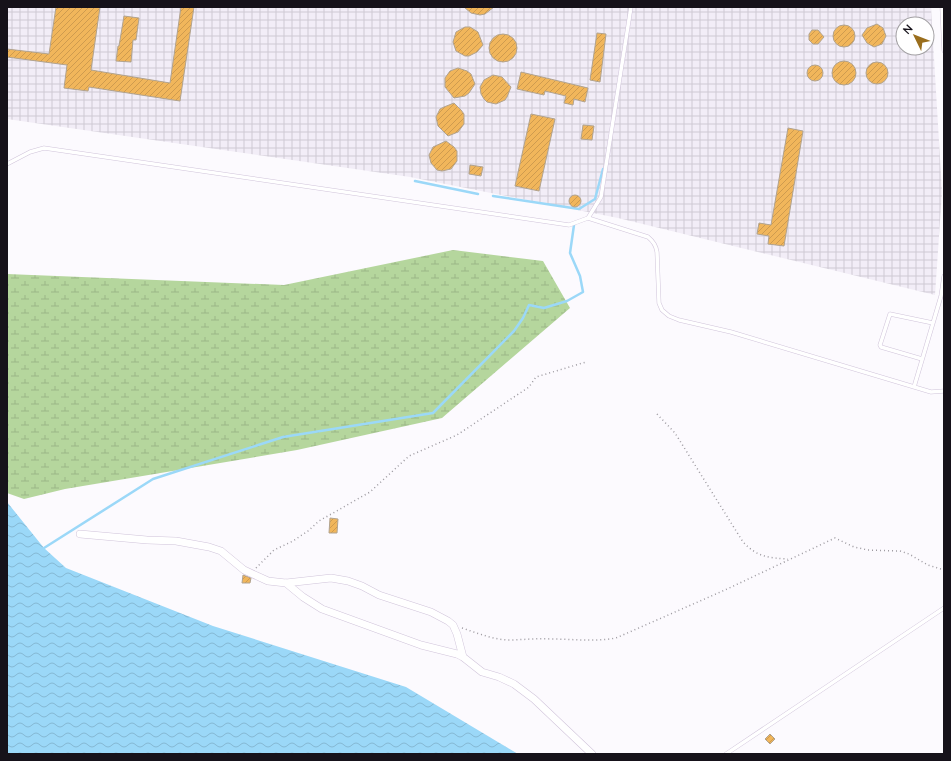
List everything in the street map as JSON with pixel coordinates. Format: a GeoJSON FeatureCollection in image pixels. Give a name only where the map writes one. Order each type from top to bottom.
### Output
{"type":"FeatureCollection","features":[{"type":"Feature","properties":{"kind":"street"},"geometry":{"type":"LineString","coordinates":[[80,534],[176,541],[209,547],[221,552],[250,574],[268,581],[286,583],[331,578],[348,581],[379,594],[431,612],[443,618],[453,625],[463,657]]}},
{"type":"Feature","properties":{"kind":"street"},"geometry":{"type":"LineString","coordinates":[[286,583],[303,597],[322,609],[421,645],[457,654],[463,657],[478,670],[499,677],[525,692],[592,754]]}},
{"type":"Feature","properties":{"kind":"lane"},"geometry":{"type":"LineString","coordinates":[[588,218],[601,197],[631,7]]}},
{"type":"Feature","properties":{"kind":"lane"},"geometry":{"type":"LineString","coordinates":[[942,7],[944,51]]}},
{"type":"Feature","properties":{"kind":"lane"},"geometry":{"type":"LineString","coordinates":[[7,164],[30,152],[44,148],[569,225],[588,218],[648,237],[653,241],[657,252],[658,303],[662,310],[669,316],[679,320],[731,332],[931,392],[944,391]]}},
{"type":"Feature","properties":{"kind":"lane"},"geometry":{"type":"LineString","coordinates":[[914,387],[941,296],[944,276]]}},
{"type":"Feature","properties":{"kind":"lane"},"geometry":{"type":"LineString","coordinates":[[922,359],[881,347],[880,344],[890,314],[933,323]]}},
{"type":"Feature","properties":{"kind":"lane"},"geometry":{"type":"LineString","coordinates":[[726,754],[944,608]]}},
{"type":"Feature","properties":{"kind":"path"},"geometry":{"type":"LineString","coordinates":[[250,574],[274,550],[293,541],[308,531],[319,521],[370,492],[409,456],[457,435],[529,387],[536,377],[586,362]]}},
{"type":"Feature","properties":{"kind":"path"},"geometry":{"type":"LineString","coordinates":[[657,414],[675,434],[748,548],[765,557],[788,560]]}},
{"type":"Feature","properties":{"kind":"path"},"geometry":{"type":"LineString","coordinates":[[453,625],[490,638],[507,640],[550,638],[606,640],[616,638],[725,590],[835,538],[854,547],[868,550],[900,551],[909,554],[928,565],[944,570]]}},
{"type":"Feature","properties":{"kind":"shaded area"},"geometry":{"type":"Polygon","coordinates":[[[7,7],[931,7],[932,16],[895,16],[895,56],[934,56],[942,192],[935,295],[618,218],[410,177],[7,119],[7,7]]]}},
{"type":"Feature","properties":{"kind":"green space"},"geometry":{"type":"Polygon","coordinates":[[[453,250],[543,261],[570,308],[442,418],[297,450],[65,489],[24,499],[7,493],[7,274],[284,285],[453,250]]]}},
{"type":"Feature","properties":{"kind":"water"},"geometry":{"type":"Polygon","coordinates":[[[7,502],[44,548],[66,568],[213,626],[406,687],[518,754],[7,754],[7,502]]]}},
{"type":"Feature","properties":{"kind":"building"},"geometry":{"type":"Polygon","coordinates":[[[56,7],[100,7],[91,70],[170,83],[181,7],[194,7],[180,101],[89,87],[88,91],[64,88],[67,65],[7,57],[7,49],[49,54],[56,7]]]}},
{"type":"Feature","properties":{"kind":"building"},"geometry":{"type":"Polygon","coordinates":[[[464,7],[494,7],[485,14],[480,15],[471,13],[464,7]]]}},
{"type":"Feature","properties":{"kind":"building"},"geometry":{"type":"Polygon","coordinates":[[[124,16],[139,18],[136,40],[133,40],[131,62],[116,61],[124,16]]]}},
{"type":"Feature","properties":{"kind":"building"},"geometry":{"type":"Polygon","coordinates":[[[877,24],[883,28],[886,36],[882,44],[874,47],[867,43],[862,35],[867,28],[877,24]]]}},
{"type":"Feature","properties":{"kind":"building"},"geometry":{"type":"Polygon","coordinates":[[[844,25],[852,28],[855,36],[852,44],[844,47],[836,44],[833,36],[836,28],[844,25]]]}},
{"type":"Feature","properties":{"kind":"building"},"geometry":{"type":"Polygon","coordinates":[[[465,27],[470,27],[478,32],[483,45],[477,52],[469,56],[465,56],[456,51],[453,42],[456,32],[465,27]]]}},
{"type":"Feature","properties":{"kind":"building"},"geometry":{"type":"Polygon","coordinates":[[[812,30],[818,30],[824,37],[818,44],[813,44],[809,40],[809,34],[812,30]]]}},
{"type":"Feature","properties":{"kind":"building"},"geometry":{"type":"Polygon","coordinates":[[[597,33],[606,34],[600,82],[590,80],[597,33]]]}},
{"type":"Feature","properties":{"kind":"building"},"geometry":{"type":"Polygon","coordinates":[[[503,34],[509,35],[513,38],[516,42],[516,54],[513,58],[509,61],[503,62],[497,61],[493,58],[490,54],[489,48],[490,42],[493,38],[497,35],[503,34]]]}},
{"type":"Feature","properties":{"kind":"building"},"geometry":{"type":"Polygon","coordinates":[[[844,61],[852,65],[856,73],[852,81],[844,85],[836,81],[832,73],[836,65],[844,61]]]}},
{"type":"Feature","properties":{"kind":"building"},"geometry":{"type":"Polygon","coordinates":[[[877,62],[885,65],[888,73],[885,81],[877,84],[869,81],[866,73],[869,65],[877,62]]]}},
{"type":"Feature","properties":{"kind":"building"},"geometry":{"type":"Polygon","coordinates":[[[815,65],[821,67],[823,73],[821,79],[815,81],[809,79],[807,73],[809,67],[815,65]]]}},
{"type":"Feature","properties":{"kind":"building"},"geometry":{"type":"Polygon","coordinates":[[[458,68],[471,74],[475,84],[465,96],[454,98],[445,87],[445,78],[450,71],[458,68]]]}},
{"type":"Feature","properties":{"kind":"building"},"geometry":{"type":"Polygon","coordinates":[[[521,72],[588,88],[585,102],[574,99],[573,105],[564,103],[566,96],[545,91],[544,95],[517,89],[521,72]]]}},
{"type":"Feature","properties":{"kind":"building"},"geometry":{"type":"Polygon","coordinates":[[[493,75],[502,77],[511,87],[505,100],[496,104],[487,102],[484,99],[481,94],[480,87],[484,80],[493,75]]]}},
{"type":"Feature","properties":{"kind":"building"},"geometry":{"type":"Polygon","coordinates":[[[454,103],[464,114],[464,124],[458,132],[448,136],[438,126],[436,117],[440,109],[454,103]]]}},
{"type":"Feature","properties":{"kind":"building"},"geometry":{"type":"Polygon","coordinates":[[[531,114],[555,119],[539,191],[515,186],[531,114]]]}},
{"type":"Feature","properties":{"kind":"building"},"geometry":{"type":"Polygon","coordinates":[[[583,125],[594,126],[592,140],[581,139],[583,125]]]}},
{"type":"Feature","properties":{"kind":"building"},"geometry":{"type":"Polygon","coordinates":[[[788,128],[803,131],[784,246],[768,244],[769,236],[757,234],[759,223],[771,225],[788,128]]]}},
{"type":"Feature","properties":{"kind":"building"},"geometry":{"type":"Polygon","coordinates":[[[446,141],[457,151],[457,161],[451,169],[442,171],[437,170],[431,163],[429,155],[433,147],[446,141]]]}},
{"type":"Feature","properties":{"kind":"building"},"geometry":{"type":"Polygon","coordinates":[[[470,165],[483,167],[481,176],[469,174],[470,165]]]}},
{"type":"Feature","properties":{"kind":"building"},"geometry":{"type":"Polygon","coordinates":[[[573,195],[577,195],[581,201],[577,207],[573,207],[569,203],[569,199],[573,195]]]}},
{"type":"Feature","properties":{"kind":"building"},"geometry":{"type":"Polygon","coordinates":[[[330,518],[338,519],[337,533],[329,533],[330,518]]]}},
{"type":"Feature","properties":{"kind":"building"},"geometry":{"type":"Polygon","coordinates":[[[243,575],[251,578],[250,583],[242,583],[243,575]]]}},
{"type":"Feature","properties":{"kind":"building"},"geometry":{"type":"Polygon","coordinates":[[[770,734],[775,739],[770,744],[765,739],[770,734]]]}},
{"type":"Feature","properties":{"kind":"waterway"},"geometry":{"type":"LineString","coordinates":[[493,196],[579,209],[595,199],[603,169]]}},
{"type":"Feature","properties":{"kind":"waterway"},"geometry":{"type":"LineString","coordinates":[[415,181],[478,194]]}},
{"type":"Feature","properties":{"kind":"waterway"},"geometry":{"type":"LineString","coordinates":[[44,548],[153,479],[283,437],[433,413],[514,331],[523,318],[529,305],[544,308],[567,301],[583,292],[580,276],[570,253],[574,225]]}}]}
